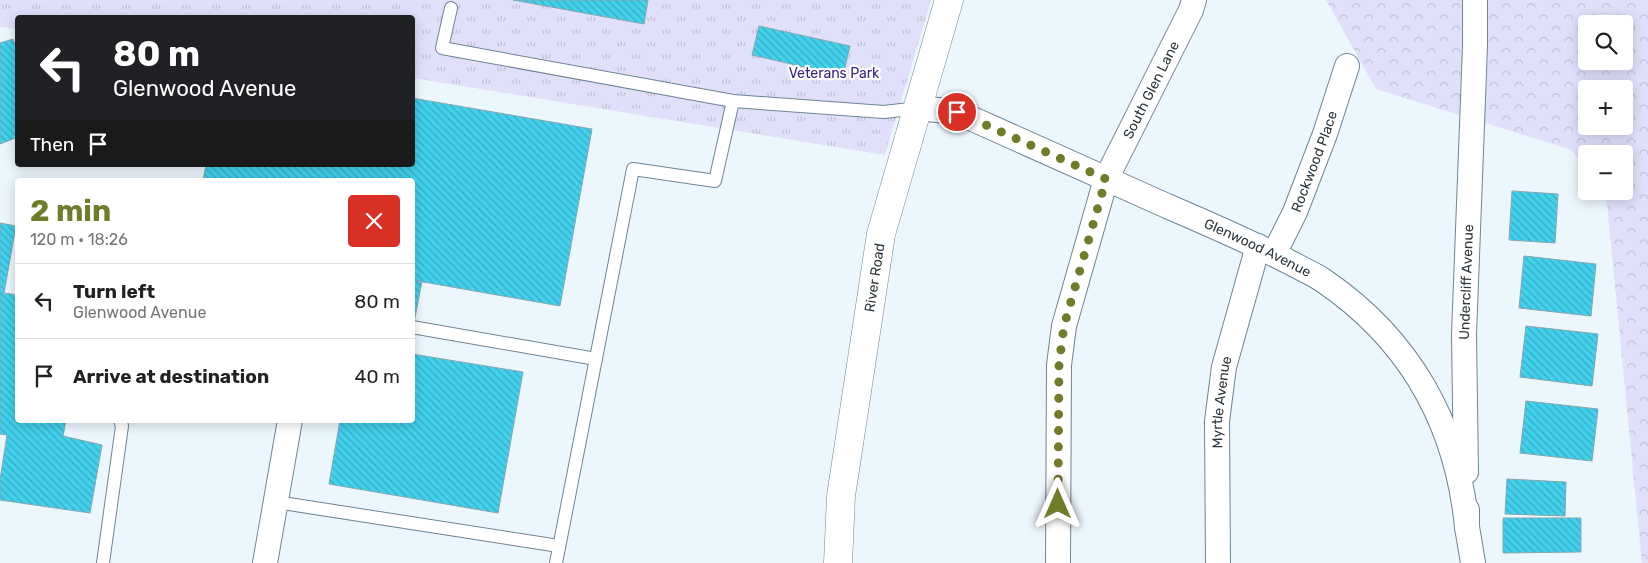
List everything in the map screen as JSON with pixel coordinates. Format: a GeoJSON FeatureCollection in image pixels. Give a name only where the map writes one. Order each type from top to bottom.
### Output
{"type":"FeatureCollection","features":[{"type":"Feature","properties":{"kind":"main road","name":"River Road"},"geometry":{"type":"LineString","coordinates":[[836,556],[841,496],[881,234],[950,0]]}},
{"type":"Feature","properties":{"kind":"street","name":"South Glen Lane"},"geometry":{"type":"LineString","coordinates":[[1058,563],[1059,364],[1064,326],[1106,179],[1191,10],[1194,0]]}},
{"type":"Feature","properties":{"kind":"street","name":"Undercliff Avenue"},"geometry":{"type":"LineString","coordinates":[[1473,563],[1467,527],[1464,335],[1476,0]]}},
{"type":"Feature","properties":{"kind":"street","name":"Rockwood Place"},"geometry":{"type":"LineString","coordinates":[[1266,250],[1295,212],[1325,134],[1347,66]]}},
{"type":"Feature","properties":{"kind":"street","name":"Glenwood Avenue"},"geometry":{"type":"LineString","coordinates":[[918,108],[957,112],[1266,250],[1323,280],[1358,306],[1392,342],[1419,377],[1439,415],[1455,456],[1465,505],[1467,527]]}},
{"type":"Feature","properties":{"kind":"street","name":"Myrtle Avenue"},"geometry":{"type":"LineString","coordinates":[[1218,563],[1217,421],[1224,367],[1266,250]]}},
{"type":"Feature","properties":{"kind":"street"},"geometry":{"type":"LineString","coordinates":[[265,563],[289,423]]}},
{"type":"Feature","properties":{"kind":"lane"},"geometry":{"type":"LineString","coordinates":[[451,8],[442,48],[732,101],[884,112],[918,108]]}},
{"type":"Feature","properties":{"kind":"lane"},"geometry":{"type":"LineString","coordinates":[[556,563],[633,169],[715,181],[732,101]]}},
{"type":"Feature","properties":{"kind":"lane"},"geometry":{"type":"LineString","coordinates":[[415,328],[596,359]]}},
{"type":"Feature","properties":{"kind":"lane"},"geometry":{"type":"LineString","coordinates":[[103,563],[121,423]]}},
{"type":"Feature","properties":{"kind":"lane"},"geometry":{"type":"LineString","coordinates":[[276,502],[559,546]]}},
{"type":"Feature","properties":{"kind":"green space","name":"Veterans Park"},"geometry":{"type":"Polygon","coordinates":[[[0,0],[931,0],[885,155],[415,78],[415,15],[15,15],[15,29],[0,27],[0,0]]]}},
{"type":"Feature","properties":{"kind":"green space"},"geometry":{"type":"Polygon","coordinates":[[[1326,0],[1648,0],[1648,563],[1642,563],[1605,200],[1633,200],[1633,145],[1578,145],[1578,159],[1572,150],[1376,89],[1326,0]]]}},
{"type":"Feature","properties":{"kind":"building"},"geometry":{"type":"Polygon","coordinates":[[[513,0],[648,0],[644,24],[513,0]]]}},
{"type":"Feature","properties":{"kind":"building"},"geometry":{"type":"Polygon","coordinates":[[[759,26],[850,46],[843,76],[752,55],[759,26]]]}},
{"type":"Feature","properties":{"kind":"building"},"geometry":{"type":"Polygon","coordinates":[[[13,39],[15,44],[15,138],[0,144],[0,43],[13,39]]]}},
{"type":"Feature","properties":{"kind":"building"},"geometry":{"type":"Polygon","coordinates":[[[415,99],[592,129],[560,306],[415,281],[415,178],[203,178],[206,167],[415,167],[415,99]]]}},
{"type":"Feature","properties":{"kind":"building"},"geometry":{"type":"Polygon","coordinates":[[[1512,191],[1558,194],[1555,243],[1509,240],[1512,191]]]}},
{"type":"Feature","properties":{"kind":"building"},"geometry":{"type":"Polygon","coordinates":[[[0,223],[15,226],[4,293],[15,295],[15,423],[65,423],[63,436],[102,445],[90,513],[0,500],[0,480],[7,435],[0,434],[0,223]]]}},
{"type":"Feature","properties":{"kind":"building"},"geometry":{"type":"Polygon","coordinates":[[[1524,256],[1596,264],[1591,316],[1519,308],[1524,256]]]}},
{"type":"Feature","properties":{"kind":"building"},"geometry":{"type":"Polygon","coordinates":[[[415,280],[422,281],[415,317],[415,280]]]}},
{"type":"Feature","properties":{"kind":"building"},"geometry":{"type":"Polygon","coordinates":[[[1526,326],[1598,334],[1592,386],[1520,377],[1526,326]]]}},
{"type":"Feature","properties":{"kind":"building"},"geometry":{"type":"Polygon","coordinates":[[[415,354],[523,372],[498,513],[329,484],[339,423],[415,423],[415,354]]]}},
{"type":"Feature","properties":{"kind":"building"},"geometry":{"type":"Polygon","coordinates":[[[1526,401],[1598,409],[1592,461],[1520,453],[1526,401]]]}},
{"type":"Feature","properties":{"kind":"building"},"geometry":{"type":"Polygon","coordinates":[[[1507,479],[1566,482],[1565,516],[1505,514],[1507,479]]]}},
{"type":"Feature","properties":{"kind":"building"},"geometry":{"type":"Polygon","coordinates":[[[1503,518],[1581,518],[1581,552],[1503,553],[1503,518]]]}},
{"type":"Feature","properties":{"kind":"route"},"geometry":{"type":"LineString","coordinates":[[957,112],[1106,179],[1064,326],[1059,364],[1058,504]]}}]}
